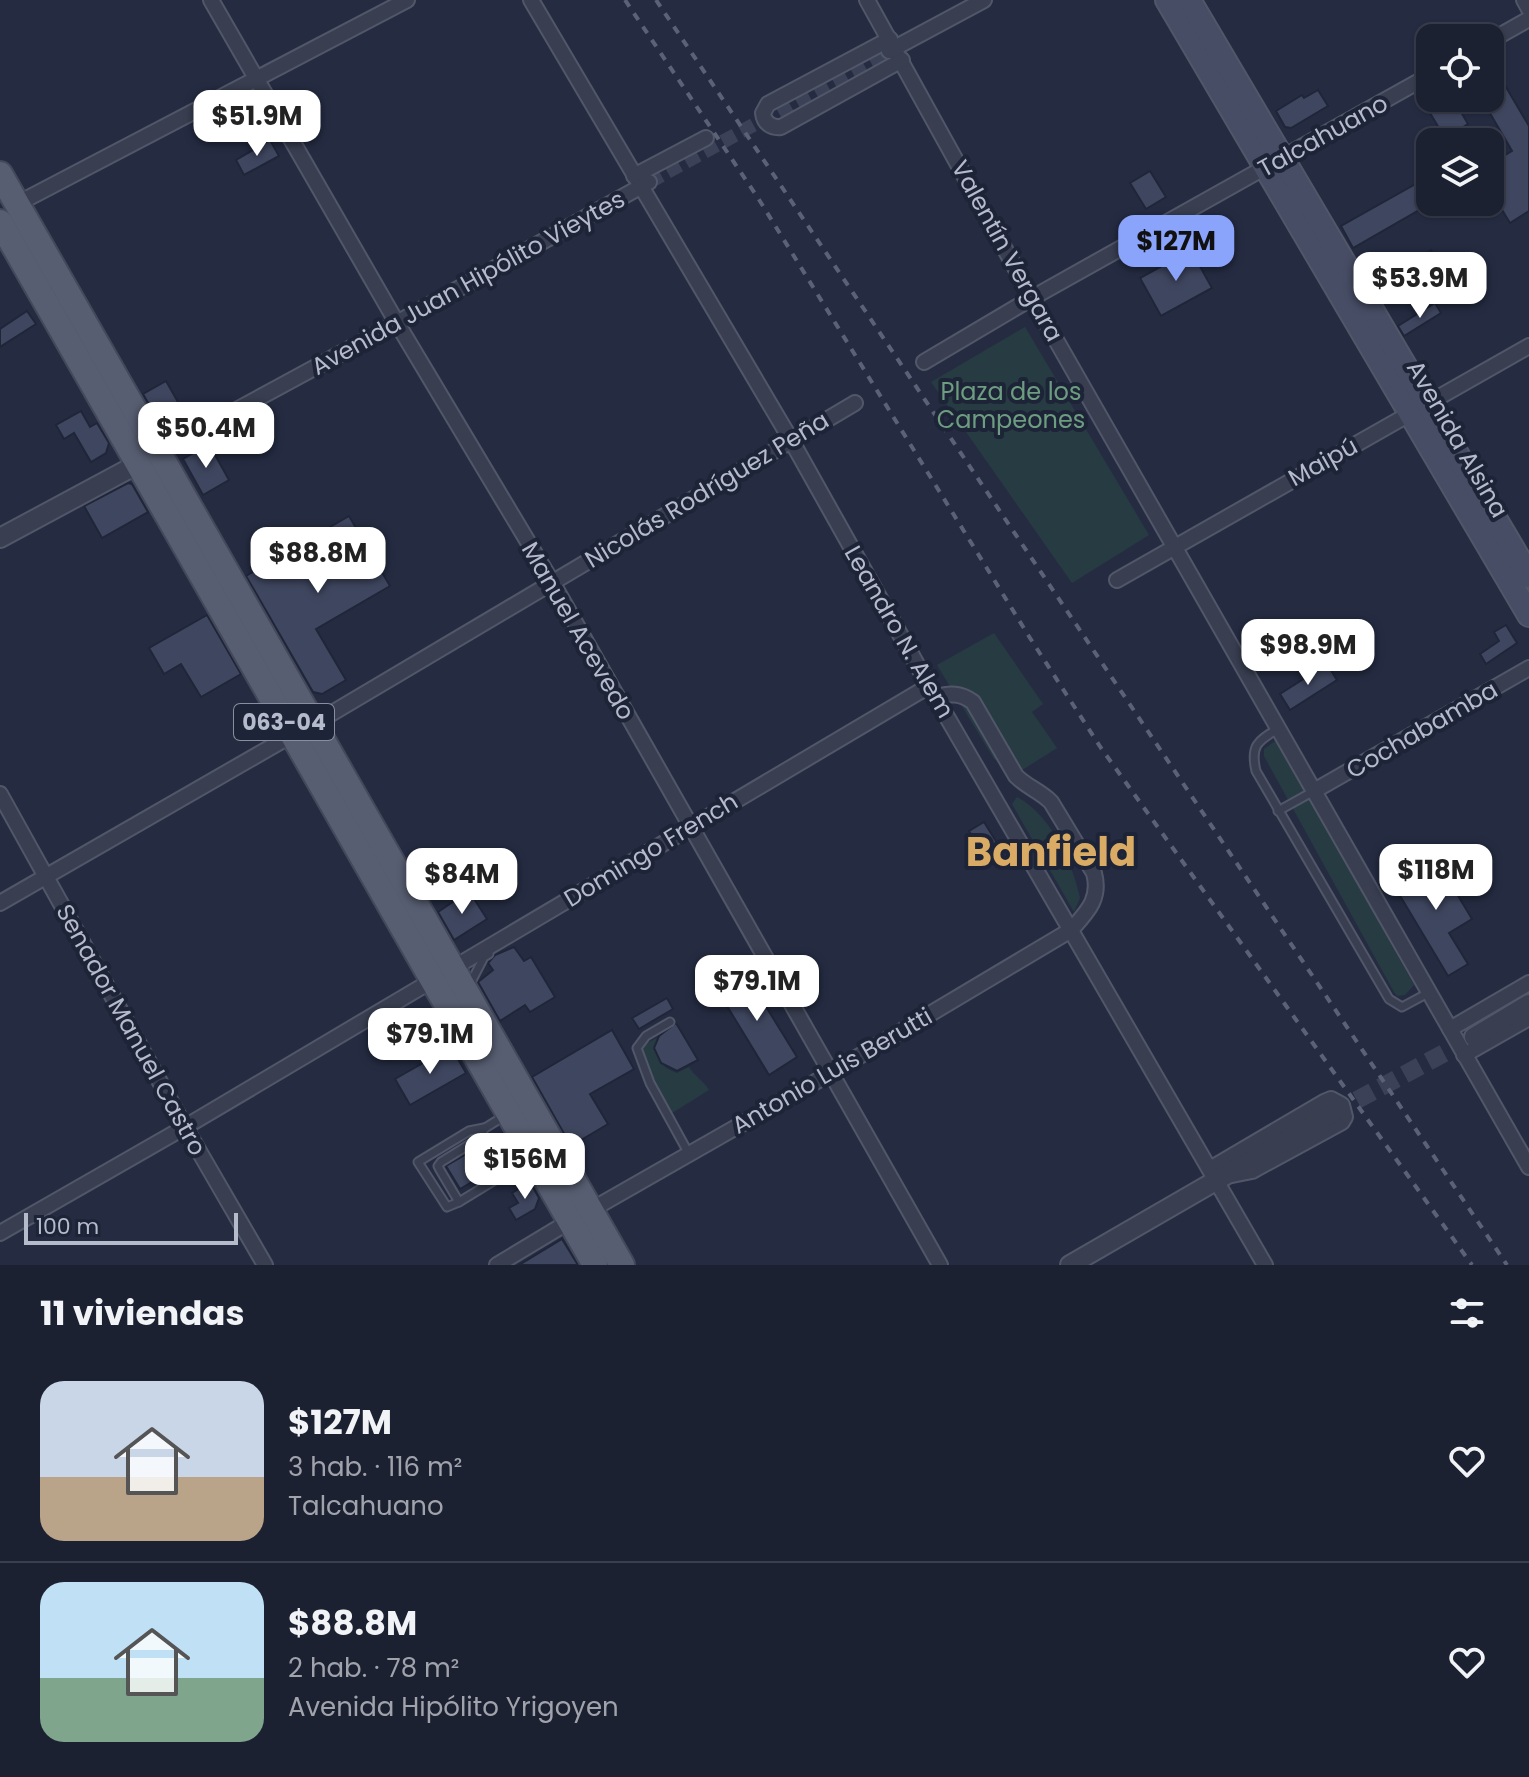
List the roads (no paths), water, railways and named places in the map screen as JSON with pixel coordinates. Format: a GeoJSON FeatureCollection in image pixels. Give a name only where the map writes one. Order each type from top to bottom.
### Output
{"type":"FeatureCollection","features":[{"type":"Feature","properties":{"kind":"main road","name":"Avenida Alsina"},"geometry":{"type":"LineString","coordinates":[[1167,0],[1275,163]]}},
{"type":"Feature","properties":{"kind":"main road","name":"Avenida Alsina"},"geometry":{"type":"LineString","coordinates":[[1189,0],[1275,163],[1420,408],[1529,576]]}},
{"type":"Feature","properties":{"kind":"main road","name":"063-04"},"geometry":{"type":"LineString","coordinates":[[0,174],[149,458],[441,975],[507,1114],[532,1157],[622,1265]]}},
{"type":"Feature","properties":{"kind":"main road","name":"063-04"},"geometry":{"type":"LineString","coordinates":[[0,222],[149,458]]}},
{"type":"Feature","properties":{"kind":"main road","name":"Avenida Alsina"},"geometry":{"type":"LineString","coordinates":[[1420,408],[1529,615]]}},
{"type":"Feature","properties":{"kind":"main road","name":"063-04"},"geometry":{"type":"LineString","coordinates":[[441,975],[476,1002],[580,1216],[595,1265]]}},
{"type":"Feature","properties":{"kind":"street","name":"Manuel Acevedo"},"geometry":{"type":"LineString","coordinates":[[211,0],[397,323],[552,582],[940,1265]]}},
{"type":"Feature","properties":{"kind":"street"},"geometry":{"type":"LineString","coordinates":[[17,204],[407,0]]}},
{"type":"Feature","properties":{"kind":"street","name":"Leandro N. Alem"},"geometry":{"type":"LineString","coordinates":[[531,0],[791,440],[932,692],[1265,1265]]}},
{"type":"Feature","properties":{"kind":"street","name":"Valentín Vergara"},"geometry":{"type":"LineString","coordinates":[[867,0],[1032,298],[1529,1167]]}},
{"type":"Feature","properties":{"kind":"street"},"geometry":{"type":"LineString","coordinates":[[894,50],[768,104],[763,113],[765,121],[781,127],[894,50],[984,0]]}},
{"type":"Feature","properties":{"kind":"street"},"geometry":{"type":"LineString","coordinates":[[1524,0],[1529,9]]}},
{"type":"Feature","properties":{"kind":"street"},"geometry":{"type":"LineString","coordinates":[[1504,33],[1529,19]]}},
{"type":"Feature","properties":{"kind":"street","name":"Talcahuano"},"geometry":{"type":"LineString","coordinates":[[924,362],[1416,83]]}},
{"type":"Feature","properties":{"kind":"street","name":"Avenida Juan Hipólito Vieytes"},"geometry":{"type":"LineString","coordinates":[[0,538],[397,323],[641,182],[706,138]]}},
{"type":"Feature","properties":{"kind":"street","name":"Maipú"},"geometry":{"type":"LineString","coordinates":[[1117,580],[1529,346]]}},
{"type":"Feature","properties":{"kind":"street","name":"Nicolás Rodríguez Peña"},"geometry":{"type":"LineString","coordinates":[[0,903],[302,730],[855,403]]}},
{"type":"Feature","properties":{"kind":"street","name":"Cochabamba"},"geometry":{"type":"LineString","coordinates":[[1314,791],[1529,668]]}},
{"type":"Feature","properties":{"kind":"street"},"geometry":{"type":"LineString","coordinates":[[932,692],[964,695],[973,702],[1016,776],[1025,786],[1042,793],[1051,802],[1094,873],[1096,895],[1091,908],[1071,930]]}},
{"type":"Feature","properties":{"kind":"street","name":"Domingo French"},"geometry":{"type":"LineString","coordinates":[[0,1233],[441,975],[490,952],[690,827],[932,692]]}},
{"type":"Feature","properties":{"kind":"street","name":"Senador Manuel Castro"},"geometry":{"type":"LineString","coordinates":[[0,794],[265,1265]]}},
{"type":"Feature","properties":{"kind":"street","name":"Antonio Luis Berutti"},"geometry":{"type":"LineString","coordinates":[[497,1265],[831,1073],[1071,930]]}},
{"type":"Feature","properties":{"kind":"street"},"geometry":{"type":"LineString","coordinates":[[1450,1029],[1529,983]]}},
{"type":"Feature","properties":{"kind":"street"},"geometry":{"type":"LineString","coordinates":[[1474,1037],[1529,1004]]}},
{"type":"Feature","properties":{"kind":"street"},"geometry":{"type":"LineString","coordinates":[[1464,1055],[1529,1018]]}},
{"type":"Feature","properties":{"kind":"street"},"geometry":{"type":"LineString","coordinates":[[1070,1265],[1324,1102],[1331,1099],[1342,1105],[1345,1117],[1342,1122],[1252,1171],[1213,1174]]}},
{"type":"Feature","properties":{"kind":"street"},"geometry":{"type":"LineString","coordinates":[[1213,1174],[1333,1113]]}},
{"type":"Feature","properties":{"kind":"lane"},"geometry":{"type":"LineString","coordinates":[[1279,728],[1263,738],[1252,756],[1256,771],[1278,811],[1389,999],[1402,1007],[1430,992]]}},
{"type":"Feature","properties":{"kind":"lane"},"geometry":{"type":"LineString","coordinates":[[1278,811],[1314,791]]}},
{"type":"Feature","properties":{"kind":"lane"},"geometry":{"type":"LineString","coordinates":[[476,1002],[484,957],[490,952]]}},
{"type":"Feature","properties":{"kind":"lane"},"geometry":{"type":"LineString","coordinates":[[670,1022],[646,1036],[637,1048],[650,1083],[689,1154]]}},
{"type":"Feature","properties":{"kind":"lane"},"geometry":{"type":"LineString","coordinates":[[459,1202],[438,1166],[507,1114]]}},
{"type":"Feature","properties":{"kind":"lane"},"geometry":{"type":"LineString","coordinates":[[485,1128],[469,1131],[418,1162],[447,1207],[532,1157]]}},
{"type":"Feature","properties":{"kind":"tunnel"},"geometry":{"type":"LineString","coordinates":[[649,182],[887,52]]}},
{"type":"Feature","properties":{"kind":"tunnel"},"geometry":{"type":"LineString","coordinates":[[1333,1113],[1474,1037]]}},
{"type":"Feature","properties":{"kind":"railway"},"geometry":{"type":"LineString","coordinates":[[625,0],[758,198],[1101,748],[1472,1265]]}},
{"type":"Feature","properties":{"kind":"railway"},"geometry":{"type":"LineString","coordinates":[[656,0],[1507,1265]]}},
{"type":"Feature","properties":{"kind":"district","name":"Banfield"},"geometry":{"type":"Point","coordinates":[1051,852]}},
{"type":"Feature","properties":{"kind":"park label","name":"Plaza de los Campeones"},"geometry":{"type":"Point","coordinates":[1011,406]}}]}
